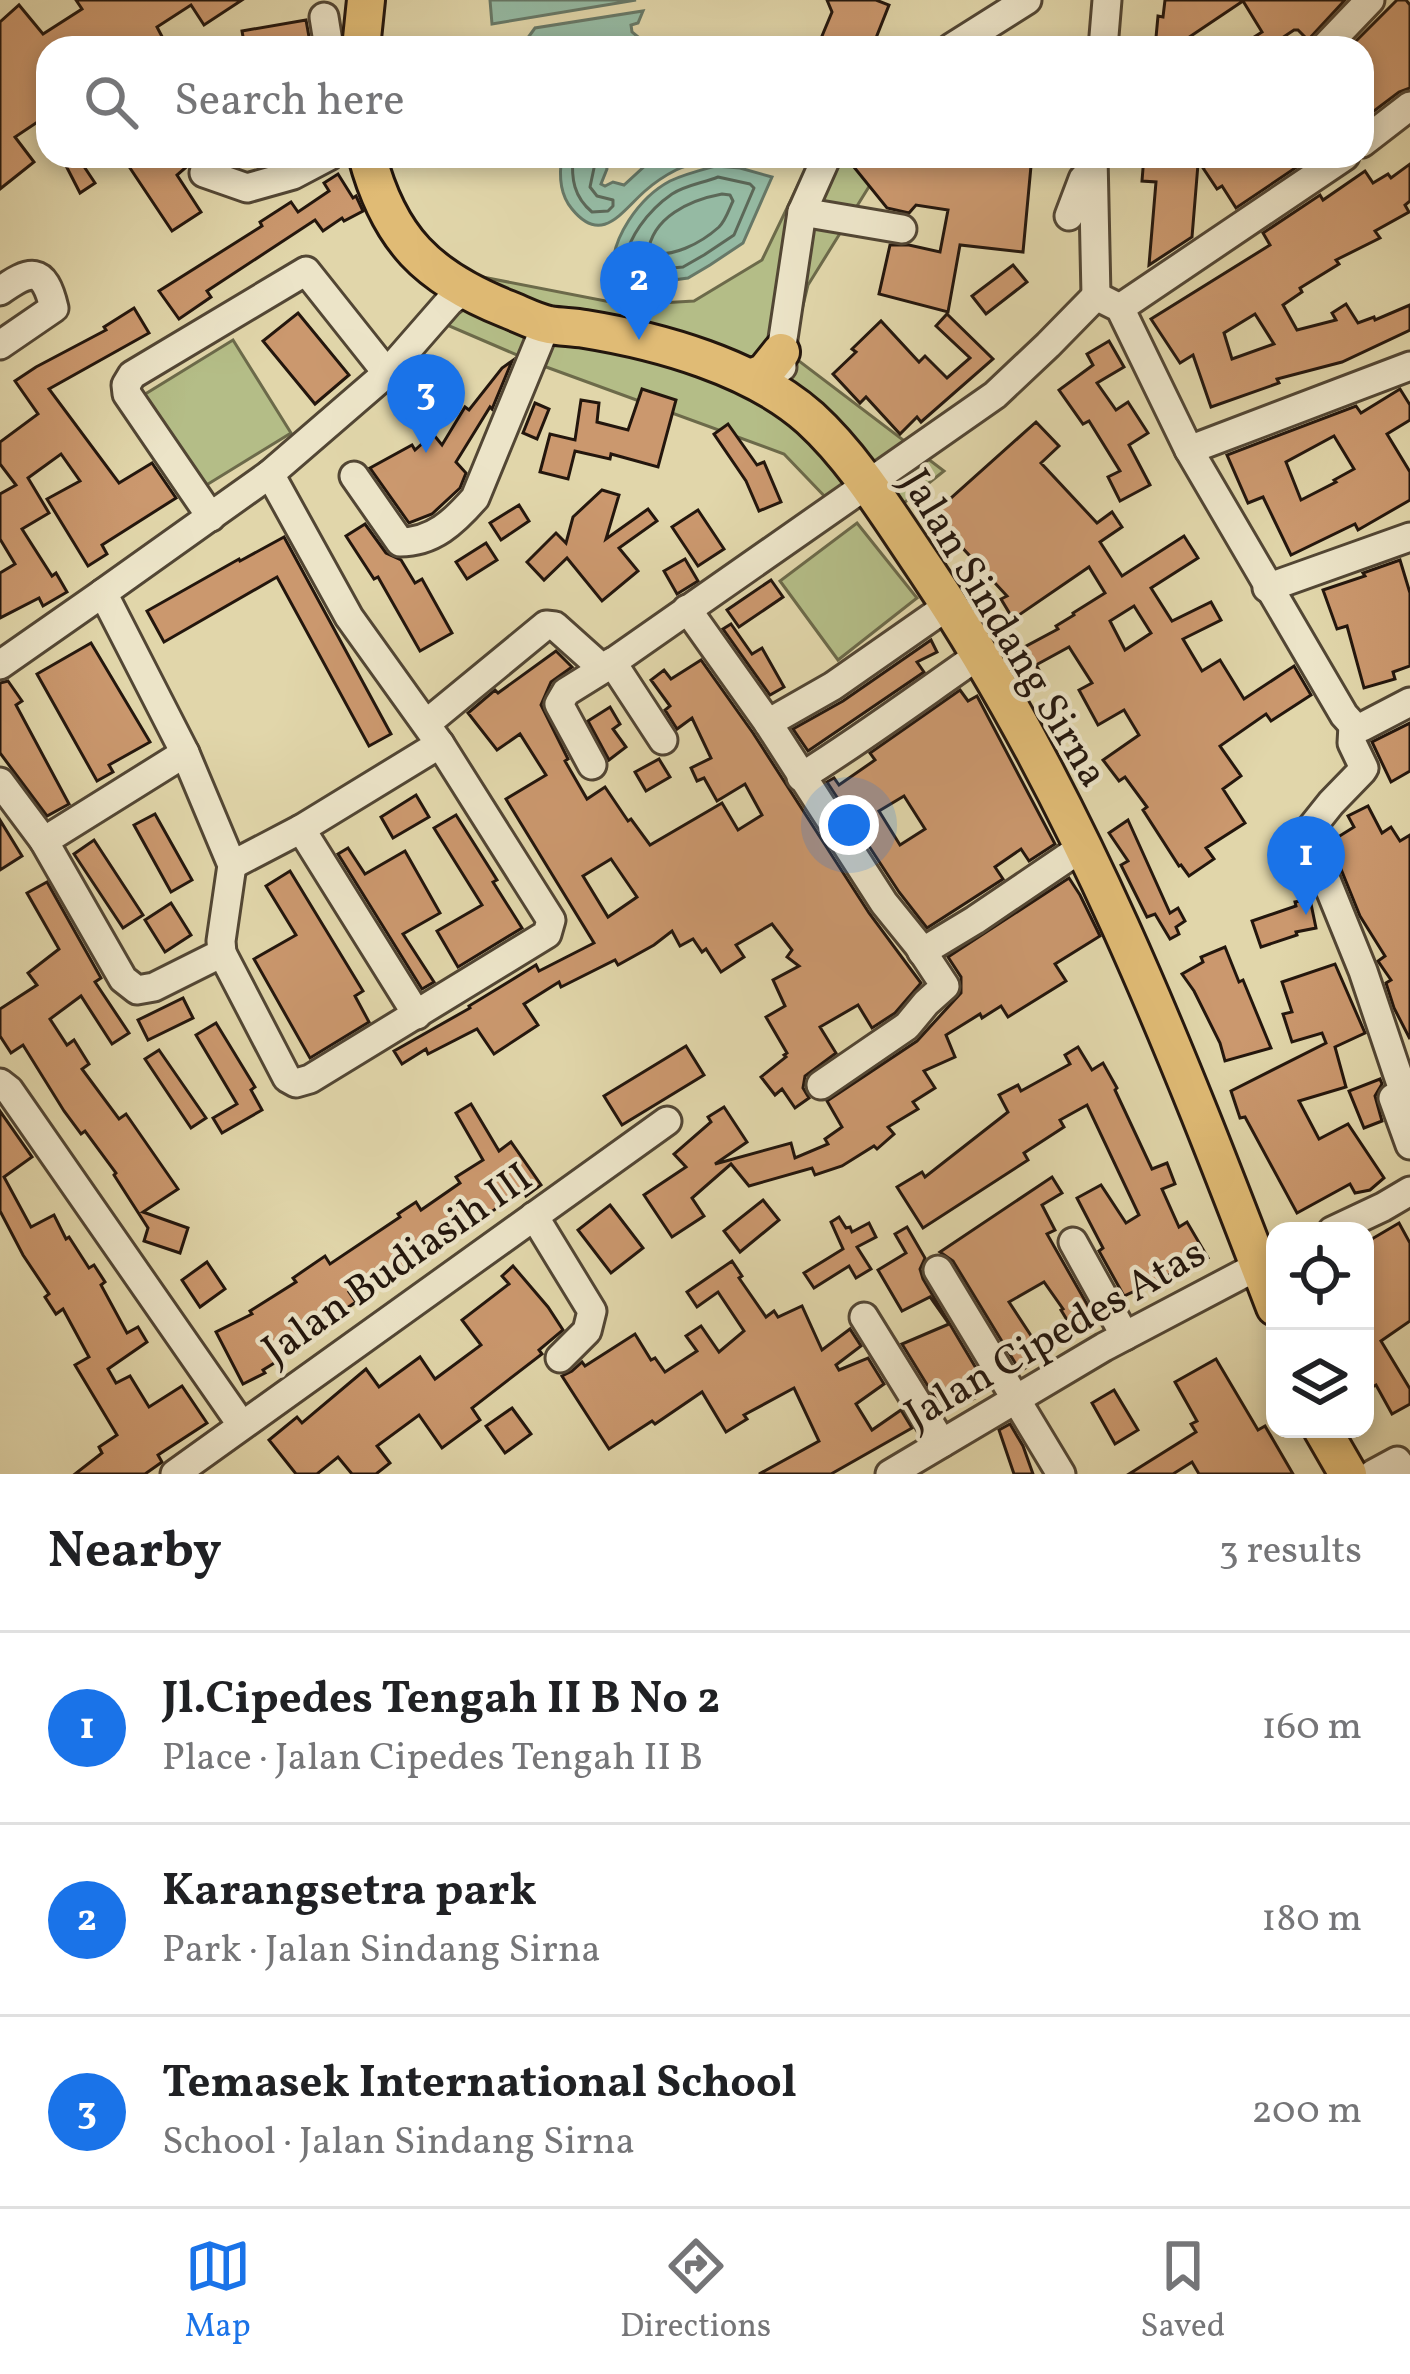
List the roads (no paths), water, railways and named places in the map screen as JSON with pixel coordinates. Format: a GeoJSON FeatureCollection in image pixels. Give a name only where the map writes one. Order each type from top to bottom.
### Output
{"type":"FeatureCollection","features":[{"type":"Feature","properties":{"kind":"main road"},"geometry":{"type":"LineString","coordinates":[[363,36],[366,0]]}},
{"type":"Feature","properties":{"kind":"main road","name":"Jalan Sindang Sirna"},"geometry":{"type":"LineString","coordinates":[[370,168],[388,219],[404,240],[464,290],[546,325],[650,342],[751,378],[812,419],[868,484],[1020,720],[1127,938],[1266,1259]]}},
{"type":"Feature","properties":{"kind":"main road"},"geometry":{"type":"LineString","coordinates":[[751,378],[765,372],[781,352]]}},
{"type":"Feature","properties":{"kind":"main road"},"geometry":{"type":"LineString","coordinates":[[1327,1438],[1348,1474]]}},
{"type":"Feature","properties":{"kind":"street"},"geometry":{"type":"LineString","coordinates":[[970,36],[1027,0]]}},
{"type":"Feature","properties":{"kind":"street"},"geometry":{"type":"LineString","coordinates":[[1103,36],[1107,0]]}},
{"type":"Feature","properties":{"kind":"street"},"geometry":{"type":"LineString","coordinates":[[1336,36],[1370,0]]}},
{"type":"Feature","properties":{"kind":"street"},"geometry":{"type":"LineString","coordinates":[[324,17],[327,36]]}},
{"type":"Feature","properties":{"kind":"street"},"geometry":{"type":"LineString","coordinates":[[1374,131],[1410,106]]}},
{"type":"Feature","properties":{"kind":"street"},"geometry":{"type":"LineString","coordinates":[[204,172],[247,188],[307,168]]}},
{"type":"Feature","properties":{"kind":"street"},"geometry":{"type":"LineString","coordinates":[[798,409],[782,374],[781,352],[802,212],[821,168]]}},
{"type":"Feature","properties":{"kind":"street"},"geometry":{"type":"LineString","coordinates":[[1070,216],[1090,168]]}},
{"type":"Feature","properties":{"kind":"street"},"geometry":{"type":"LineString","coordinates":[[1094,168],[1108,302],[1267,588],[1353,725],[1362,727],[1410,702]]}},
{"type":"Feature","properties":{"kind":"street"},"geometry":{"type":"LineString","coordinates":[[592,765],[559,704],[566,692],[994,394],[1048,345],[1108,302],[1326,168]]}},
{"type":"Feature","properties":{"kind":"street"},"geometry":{"type":"LineString","coordinates":[[802,212],[902,229]]}},
{"type":"Feature","properties":{"kind":"street"},"geometry":{"type":"LineString","coordinates":[[211,517],[127,394],[132,375],[306,271],[387,373]]}},
{"type":"Feature","properties":{"kind":"street"},"geometry":{"type":"LineString","coordinates":[[0,291],[32,274],[55,303],[0,345]]}},
{"type":"Feature","properties":{"kind":"street"},"geometry":{"type":"LineString","coordinates":[[0,665],[270,474],[387,373],[464,290]]}},
{"type":"Feature","properties":{"kind":"street"},"geometry":{"type":"LineString","coordinates":[[354,476],[400,542],[419,542],[456,520],[475,498],[546,325]]}},
{"type":"Feature","properties":{"kind":"street"},"geometry":{"type":"LineString","coordinates":[[1189,450],[1410,366]]}},
{"type":"Feature","properties":{"kind":"street"},"geometry":{"type":"LineString","coordinates":[[104,593],[185,753],[232,865],[222,953],[287,1078],[296,1084],[310,1079],[547,934],[551,920],[433,734],[349,617],[270,474]]}},
{"type":"Feature","properties":{"kind":"street"},"geometry":{"type":"LineString","coordinates":[[1267,588],[1410,537]]}},
{"type":"Feature","properties":{"kind":"street"},"geometry":{"type":"LineString","coordinates":[[768,723],[832,686],[949,604]]}},
{"type":"Feature","properties":{"kind":"street"},"geometry":{"type":"LineString","coordinates":[[687,609],[945,987],[908,1026],[821,1085]]}},
{"type":"Feature","properties":{"kind":"street"},"geometry":{"type":"LineString","coordinates":[[232,865],[301,829],[433,734],[546,626],[555,626],[607,665],[663,740]]}},
{"type":"Feature","properties":{"kind":"street"},"geometry":{"type":"LineString","coordinates":[[801,777],[980,655]]}},
{"type":"Feature","properties":{"kind":"street"},"geometry":{"type":"LineString","coordinates":[[1353,725],[1352,743],[1364,768],[1308,832],[1308,847],[1410,1145]]}},
{"type":"Feature","properties":{"kind":"street"},"geometry":{"type":"LineString","coordinates":[[44,841],[185,753]]}},
{"type":"Feature","properties":{"kind":"street"},"geometry":{"type":"LineString","coordinates":[[0,782],[44,841],[123,979],[137,990],[154,987],[222,953]]}},
{"type":"Feature","properties":{"kind":"street"},"geometry":{"type":"LineString","coordinates":[[301,829],[417,1015]]}},
{"type":"Feature","properties":{"kind":"street"},"geometry":{"type":"LineString","coordinates":[[922,952],[1084,845]]}},
{"type":"Feature","properties":{"kind":"street"},"geometry":{"type":"LineString","coordinates":[[1308,847],[1363,971],[1410,1111]]}},
{"type":"Feature","properties":{"kind":"street"},"geometry":{"type":"LineString","coordinates":[[0,1083],[241,1424]]}},
{"type":"Feature","properties":{"kind":"street","name":"Jalan Budiasih III"},"geometry":{"type":"LineString","coordinates":[[175,1474],[667,1121]]}},
{"type":"Feature","properties":{"kind":"street"},"geometry":{"type":"LineString","coordinates":[[1351,1222],[1410,1191]]}},
{"type":"Feature","properties":{"kind":"street"},"geometry":{"type":"LineString","coordinates":[[534,1216],[592,1311],[587,1331],[560,1358]]}},
{"type":"Feature","properties":{"kind":"street"},"geometry":{"type":"LineString","coordinates":[[1073,1242],[1125,1336]]}},
{"type":"Feature","properties":{"kind":"street","name":"Jalan Cipedes Atas"},"geometry":{"type":"LineString","coordinates":[[890,1474],[1125,1336],[1266,1262]]}},
{"type":"Feature","properties":{"kind":"street"},"geometry":{"type":"LineString","coordinates":[[938,1270],[1060,1474]]}},
{"type":"Feature","properties":{"kind":"street"},"geometry":{"type":"LineString","coordinates":[[864,1317],[942,1443]]}},
{"type":"Feature","properties":{"kind":"street"},"geometry":{"type":"LineString","coordinates":[[1373,1474],[1397,1461],[1407,1474]]}},
{"type":"Feature","properties":{"kind":"water"},"geometry":{"type":"Polygon","coordinates":[[[490,0],[636,0],[492,24],[490,0]]]}},
{"type":"Feature","properties":{"kind":"water"},"geometry":{"type":"Polygon","coordinates":[[[643,11],[638,23],[631,25],[637,36],[529,36],[535,28],[643,11]]]}},
{"type":"Feature","properties":{"kind":"water"},"geometry":{"type":"Polygon","coordinates":[[[607,168],[601,184],[605,186],[624,185],[643,168],[683,168],[602,225],[583,220],[568,203],[561,170],[607,168]]]}},
{"type":"Feature","properties":{"kind":"water"},"geometry":{"type":"Polygon","coordinates":[[[740,168],[772,177],[743,243],[688,278],[636,283],[613,275],[616,247],[629,221],[659,188],[687,174],[740,168]]]}},
{"type":"Feature","properties":{"kind":"place","name":"Karangsetra park"},"geometry":{"type":"Point","coordinates":[639,340]}},
{"type":"Feature","properties":{"kind":"place","name":"Temasek International School"},"geometry":{"type":"Point","coordinates":[426,453]}},
{"type":"Feature","properties":{"kind":"place","name":"Jl.Cipedes Tengah II B No 2"},"geometry":{"type":"Point","coordinates":[1306,915]}}]}
